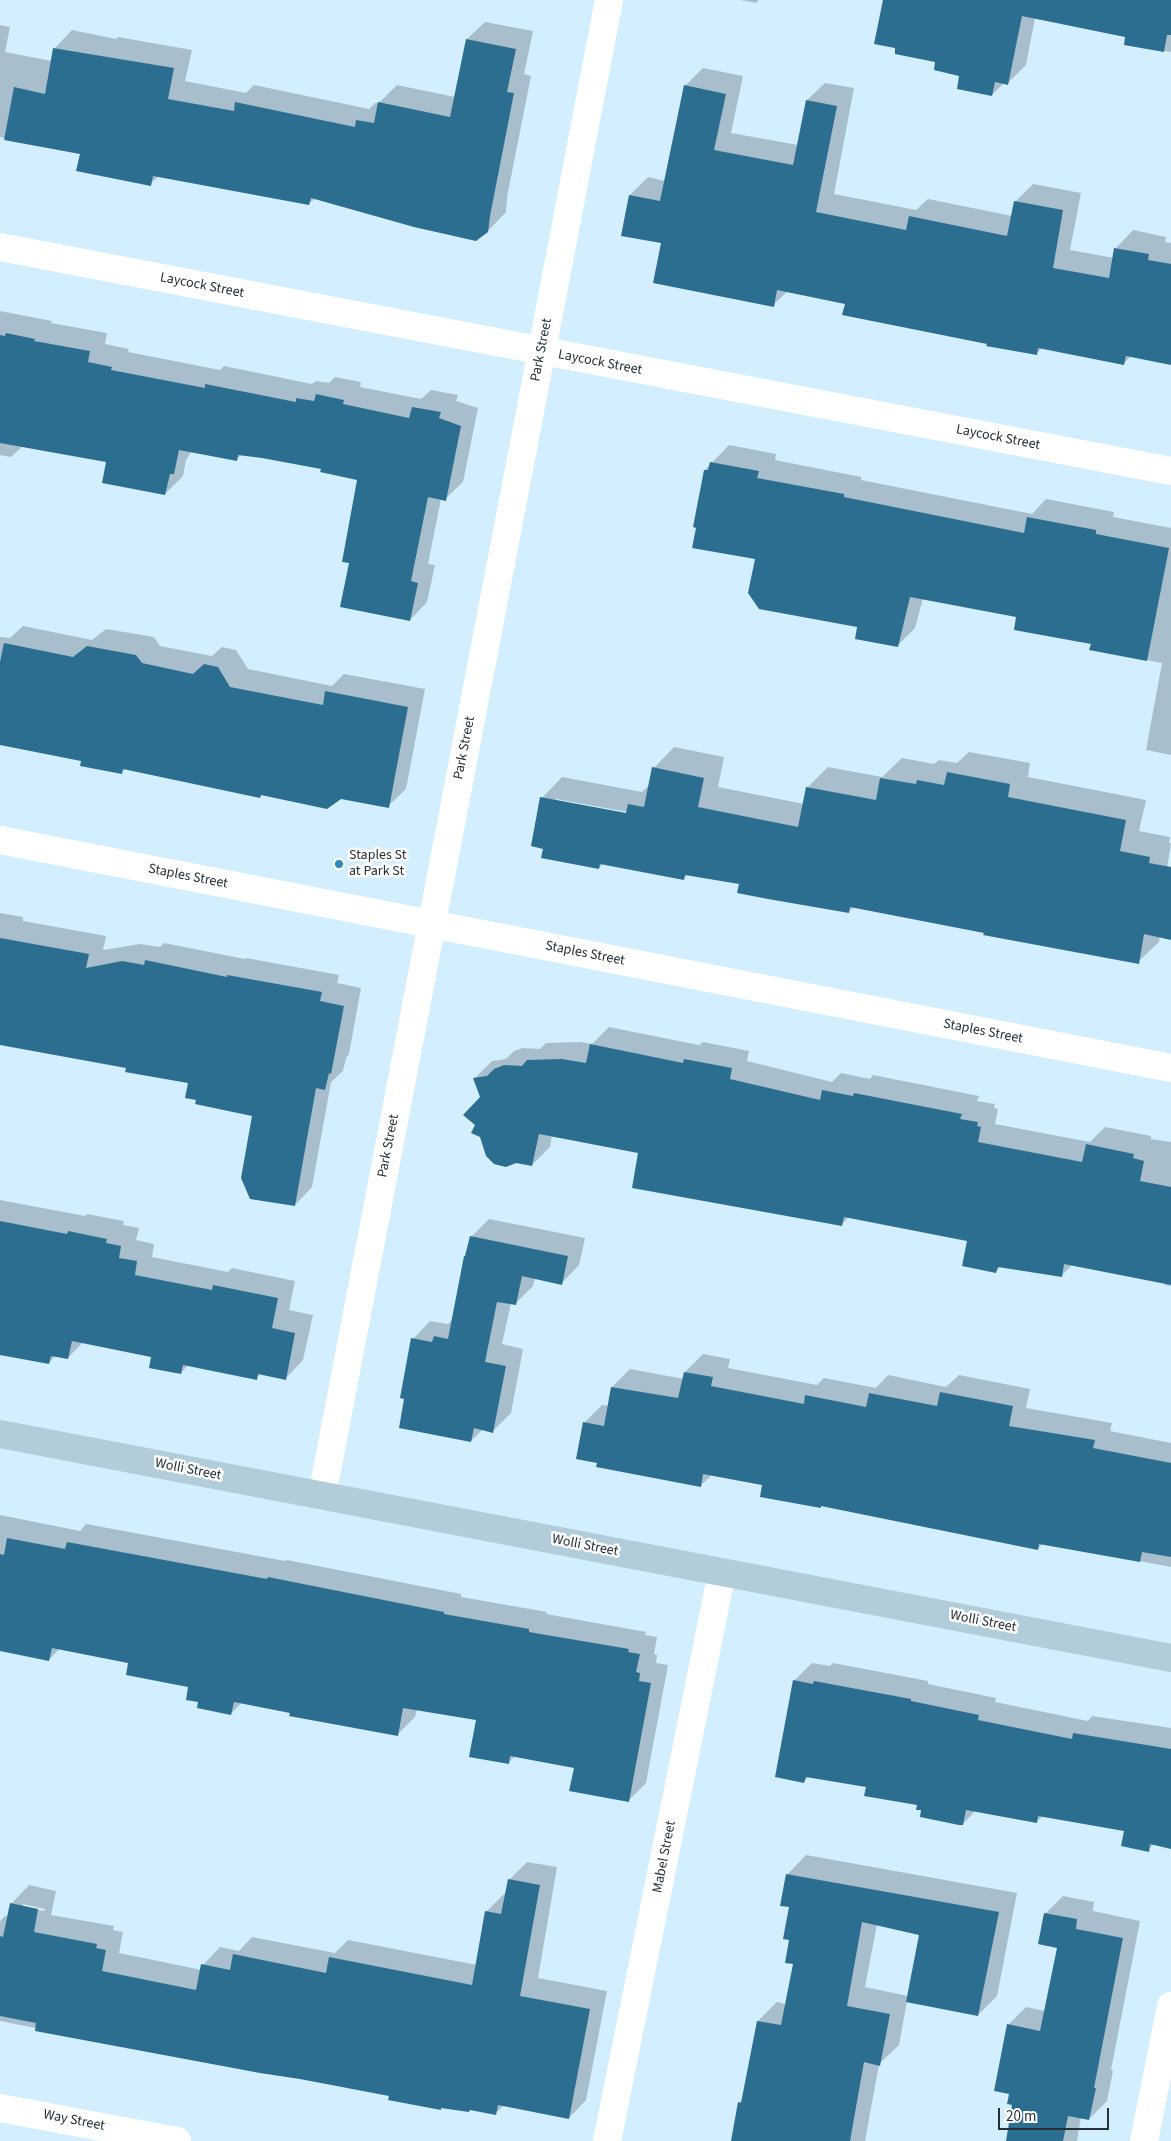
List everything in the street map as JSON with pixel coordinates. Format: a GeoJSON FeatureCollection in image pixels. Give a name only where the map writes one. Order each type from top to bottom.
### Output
{"type":"FeatureCollection","features":[{"type":"Feature","properties":{"kind":"street","name":"Park Street"},"geometry":{"type":"LineString","coordinates":[[322,1496],[609,0]]}},
{"type":"Feature","properties":{"kind":"street","name":"Laycock Street"},"geometry":{"type":"LineString","coordinates":[[0,247],[1171,471]]}},
{"type":"Feature","properties":{"kind":"street","name":"Staples Street"},"geometry":{"type":"LineString","coordinates":[[0,840],[1171,1068]]}},
{"type":"Feature","properties":{"kind":"street","name":"Wolli Street"},"geometry":{"type":"LineString","coordinates":[[0,1434],[1171,1658]]}},
{"type":"Feature","properties":{"kind":"street","name":"Mabel Street"},"geometry":{"type":"LineString","coordinates":[[607,2141],[722,1572]]}},
{"type":"Feature","properties":{"kind":"street"},"geometry":{"type":"LineString","coordinates":[[1144,2141],[1171,2006]]}},
{"type":"Feature","properties":{"kind":"street","name":"Way Street"},"geometry":{"type":"LineString","coordinates":[[0,2108],[177,2141]]}},
{"type":"Feature","properties":{"kind":"building"},"geometry":{"type":"Polygon","coordinates":[[[883,0],[1171,0],[1171,35],[1167,35],[1164,52],[1124,45],[1125,37],[1022,16],[1008,85],[995,82],[992,96],[957,89],[959,76],[934,70],[935,62],[895,54],[895,48],[874,44],[883,0]]]}},
{"type":"Feature","properties":{"kind":"building"},"geometry":{"type":"Polygon","coordinates":[[[466,39],[516,49],[507,92],[514,93],[488,232],[476,241],[414,227],[311,198],[309,205],[153,176],[151,186],[76,171],[80,154],[4,140],[14,87],[45,94],[53,48],[174,68],[168,99],[234,111],[235,102],[355,127],[356,120],[374,123],[378,102],[450,117],[466,39]]]}},
{"type":"Feature","properties":{"kind":"building"},"geometry":{"type":"Polygon","coordinates":[[[684,85],[726,94],[714,150],[793,165],[806,100],[837,106],[816,212],[906,230],[909,216],[1007,236],[1014,201],[1063,210],[1053,268],[1109,278],[1114,248],[1149,254],[1148,260],[1171,264],[1171,365],[1126,356],[1124,365],[1038,348],[1037,355],[986,346],[987,344],[842,315],[845,304],[777,290],[774,307],[653,283],[661,243],[621,236],[629,195],[660,201],[684,85]]]}},
{"type":"Feature","properties":{"kind":"building"},"geometry":{"type":"Polygon","coordinates":[[[6,333],[35,339],[34,341],[90,351],[88,362],[112,367],[111,370],[205,388],[205,384],[296,402],[296,398],[314,401],[316,394],[344,400],[343,404],[409,418],[412,407],[441,412],[439,418],[461,426],[446,501],[428,497],[411,581],[418,583],[410,621],[340,607],[349,563],[342,562],[357,480],[320,472],[321,469],[262,458],[238,455],[237,461],[179,450],[174,474],[170,474],[165,495],[102,483],[106,462],[0,443],[0,335],[5,336],[6,333]]]}},
{"type":"Feature","properties":{"kind":"building"},"geometry":{"type":"Polygon","coordinates":[[[710,462],[759,471],[757,478],[844,494],[844,497],[1024,533],[1027,517],[1096,530],[1096,534],[1169,548],[1147,661],[1089,650],[1091,644],[1014,630],[1016,617],[910,597],[898,647],[855,639],[857,627],[759,609],[748,593],[755,559],[692,548],[696,528],[693,527],[704,470],[708,470],[710,462]]]}},
{"type":"Feature","properties":{"kind":"building"},"geometry":{"type":"Polygon","coordinates":[[[4,643],[73,657],[87,646],[136,655],[142,663],[193,674],[204,664],[218,667],[230,687],[323,705],[325,691],[408,707],[389,808],[341,799],[327,809],[261,795],[260,798],[123,769],[122,774],[80,766],[81,761],[0,745],[0,662],[4,643]]]}},
{"type":"Feature","properties":{"kind":"building"},"geometry":{"type":"Polygon","coordinates":[[[652,767],[704,778],[698,807],[798,827],[806,787],[876,800],[880,778],[916,784],[917,780],[944,785],[947,772],[1010,784],[1008,797],[1126,820],[1120,851],[1150,857],[1149,863],[1171,867],[1171,940],[1144,934],[1139,964],[983,935],[984,933],[850,907],[849,913],[737,893],[739,884],[685,875],[684,880],[600,864],[599,869],[541,858],[543,849],[531,846],[540,797],[626,813],[628,804],[644,807],[652,767]]]}},
{"type":"Feature","properties":{"kind":"building"},"geometry":{"type":"Polygon","coordinates":[[[0,938],[89,954],[86,968],[122,961],[144,965],[145,960],[227,977],[227,975],[322,992],[320,1001],[344,1006],[331,1074],[329,1073],[325,1090],[316,1088],[295,1206],[250,1199],[241,1178],[252,1116],[195,1104],[196,1100],[185,1098],[188,1083],[125,1072],[126,1068],[0,1045],[0,938]]]}},
{"type":"Feature","properties":{"kind":"building"},"geometry":{"type":"Polygon","coordinates":[[[590,1044],[683,1063],[684,1059],[732,1068],[730,1079],[820,1100],[822,1090],[853,1096],[854,1093],[962,1114],[960,1119],[978,1122],[977,1126],[981,1127],[978,1142],[1082,1162],[1086,1144],[1134,1154],[1133,1158],[1144,1161],[1140,1181],[1171,1187],[1171,1285],[1064,1264],[1062,1277],[998,1267],[996,1273],[962,1266],[967,1241],[844,1217],[842,1226],[632,1188],[638,1153],[539,1134],[532,1166],[516,1163],[506,1167],[494,1164],[486,1156],[480,1137],[471,1133],[475,1125],[463,1115],[480,1097],[473,1078],[487,1076],[494,1069],[504,1065],[522,1066],[527,1060],[562,1059],[586,1063],[590,1044]]]}},
{"type":"Feature","properties":{"kind":"building"},"geometry":{"type":"Polygon","coordinates":[[[0,1221],[67,1234],[68,1231],[107,1239],[106,1243],[121,1246],[119,1258],[137,1261],[135,1275],[212,1290],[213,1285],[278,1298],[272,1328],[295,1333],[286,1380],[258,1374],[257,1380],[183,1365],[181,1374],[149,1368],[151,1357],[72,1341],[68,1359],[51,1356],[49,1364],[0,1355],[0,1221]]]}},
{"type":"Feature","properties":{"kind":"building"},"geometry":{"type":"Polygon","coordinates":[[[470,1236],[568,1256],[562,1285],[522,1276],[516,1305],[497,1302],[485,1362],[506,1366],[493,1433],[474,1428],[471,1442],[399,1428],[404,1399],[400,1398],[411,1338],[432,1342],[434,1336],[448,1339],[464,1256],[470,1236]]]}},
{"type":"Feature","properties":{"kind":"building"},"geometry":{"type":"Polygon","coordinates":[[[684,1372],[713,1377],[711,1386],[804,1404],[805,1395],[866,1407],[869,1393],[937,1406],[940,1392],[1013,1406],[1009,1426],[1095,1440],[1093,1448],[1171,1463],[1171,1557],[1142,1552],[1140,1562],[1039,1544],[1038,1550],[821,1506],[821,1508],[760,1497],[762,1485],[703,1474],[701,1487],[596,1467],[597,1463],[576,1459],[583,1422],[604,1426],[611,1387],[678,1398],[684,1372]]]}},
{"type":"Feature","properties":{"kind":"building"},"geometry":{"type":"Polygon","coordinates":[[[7,1538],[65,1549],[67,1542],[267,1579],[268,1577],[444,1612],[444,1614],[529,1629],[529,1632],[629,1649],[628,1652],[640,1654],[636,1672],[640,1673],[639,1681],[651,1683],[629,1802],[569,1791],[574,1768],[510,1756],[509,1764],[469,1757],[476,1720],[403,1708],[398,1736],[289,1716],[290,1713],[234,1702],[231,1715],[197,1708],[198,1702],[186,1700],[188,1687],[126,1675],[128,1663],[52,1648],[49,1661],[0,1651],[0,1554],[4,1555],[7,1538]]]}},
{"type":"Feature","properties":{"kind":"building"},"geometry":{"type":"Polygon","coordinates":[[[793,1680],[813,1684],[814,1681],[911,1699],[911,1701],[979,1715],[978,1720],[1072,1739],[1073,1733],[1171,1749],[1171,1849],[1150,1844],[1149,1852],[1121,1846],[1124,1831],[1038,1816],[1037,1823],[966,1810],[963,1825],[959,1825],[920,1817],[921,1810],[916,1810],[917,1805],[864,1796],[866,1787],[806,1777],[804,1783],[775,1777],[793,1680]]]}},
{"type":"Feature","properties":{"kind":"building"},"geometry":{"type":"Polygon","coordinates":[[[786,1874],[999,1912],[978,2016],[906,2002],[919,1935],[862,1922],[847,2006],[890,2014],[880,2066],[864,2062],[850,2141],[731,2141],[738,2102],[741,2103],[757,2021],[781,2025],[793,1964],[785,1963],[789,1940],[783,1939],[789,1907],[780,1906],[786,1874]]]}},
{"type":"Feature","properties":{"kind":"building"},"geometry":{"type":"Polygon","coordinates":[[[508,1879],[540,1885],[520,1996],[590,2009],[569,2119],[498,2105],[496,2115],[470,2110],[469,2112],[441,2108],[441,2110],[388,2100],[389,2096],[35,2031],[36,2023],[0,2016],[0,1936],[3,1937],[10,1903],[38,1909],[34,1932],[97,1944],[96,1948],[106,1950],[102,1971],[196,1990],[201,1964],[230,1970],[233,1954],[326,1973],[329,1957],[472,1985],[485,1911],[501,1914],[508,1879]]]}},
{"type":"Feature","properties":{"kind":"building"},"geometry":{"type":"Polygon","coordinates":[[[1044,1913],[1077,1919],[1076,1929],[1123,1938],[1089,2120],[1068,2116],[1063,2141],[1006,2141],[1012,2105],[1007,2104],[1009,2094],[994,2091],[1007,2024],[1040,2031],[1057,1948],[1038,1944],[1044,1913]]]}},
{"type":"Feature","properties":{"kind":"place","name":"Staples St at Park St"},"geometry":{"type":"Point","coordinates":[339,864]}}]}
